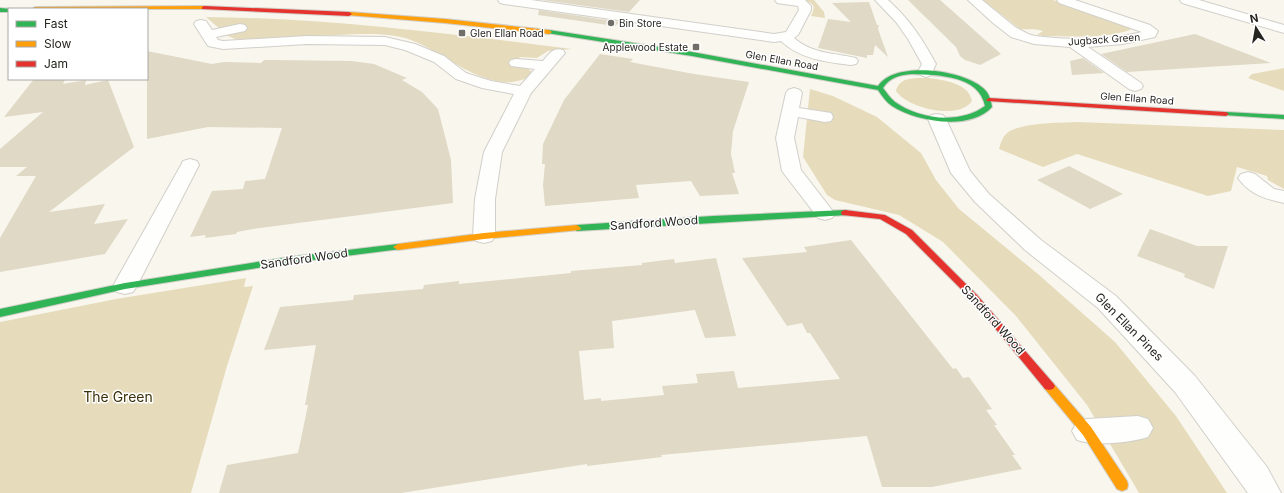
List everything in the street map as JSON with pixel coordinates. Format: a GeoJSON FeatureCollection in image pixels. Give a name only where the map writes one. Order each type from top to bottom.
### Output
{"type":"FeatureCollection","features":[{"type":"Feature","properties":{"kind":"street"},"geometry":{"type":"LineString","coordinates":[[504,0],[608,9],[774,38],[791,35],[805,10],[805,6],[802,3],[782,0]]}},
{"type":"Feature","properties":{"kind":"street"},"geometry":{"type":"LineString","coordinates":[[881,0],[900,19],[915,39],[928,64],[926,72]]}},
{"type":"Feature","properties":{"kind":"street","name":"Jugback Green"},"geometry":{"type":"LineString","coordinates":[[974,0],[1010,29],[1035,41],[1072,42],[1132,38],[1150,34],[1151,31],[1145,28],[1063,0]]}},
{"type":"Feature","properties":{"kind":"street"},"geometry":{"type":"LineString","coordinates":[[1186,0],[1268,23],[1284,29]]}},
{"type":"Feature","properties":{"kind":"street","name":"Glen Ellan Road"},"geometry":{"type":"LineString","coordinates":[[148,9],[231,9],[323,12],[424,19],[506,27],[594,39],[880,88]]}},
{"type":"Feature","properties":{"kind":"street"},"geometry":{"type":"LineString","coordinates":[[240,28],[205,30],[213,43],[223,45],[307,40],[385,41],[410,47],[439,59],[461,76],[474,81],[488,86],[524,91]]}},
{"type":"Feature","properties":{"kind":"street"},"geometry":{"type":"LineString","coordinates":[[785,37],[791,44],[805,52],[851,61]]}},
{"type":"Feature","properties":{"kind":"street"},"geometry":{"type":"LineString","coordinates":[[1072,42],[1135,86]]}},
{"type":"Feature","properties":{"kind":"street"},"geometry":{"type":"LineString","coordinates":[[484,236],[485,199],[493,152],[524,91],[558,53]]}},
{"type":"Feature","properties":{"kind":"street"},"geometry":{"type":"LineString","coordinates":[[516,62],[545,66]]}},
{"type":"Feature","properties":{"kind":"street"},"geometry":{"type":"LineString","coordinates":[[926,72],[954,77],[973,84],[984,92],[989,100],[988,107],[982,113],[971,118],[955,120],[937,119],[903,110],[890,103],[883,96],[880,88],[882,82],[899,73],[926,72]]}},
{"type":"Feature","properties":{"kind":"street","name":"Glen Ellan Road"},"geometry":{"type":"LineString","coordinates":[[989,100],[1284,117]]}},
{"type":"Feature","properties":{"kind":"street"},"geometry":{"type":"LineString","coordinates":[[825,117],[792,102],[785,138],[792,171],[825,214]]}},
{"type":"Feature","properties":{"kind":"street","name":"Glen Ellan Pines"},"geometry":{"type":"LineString","coordinates":[[937,119],[961,172],[982,198],[1033,246],[1107,302],[1185,384],[1256,477],[1265,493]]}},
{"type":"Feature","properties":{"kind":"street"},"geometry":{"type":"LineString","coordinates":[[125,286],[190,165]]}},
{"type":"Feature","properties":{"kind":"street"},"geometry":{"type":"LineString","coordinates":[[1248,178],[1267,192],[1284,197]]}},
{"type":"Feature","properties":{"kind":"street","name":"Sandford Wood"},"geometry":{"type":"LineString","coordinates":[[0,312],[125,286],[289,260],[484,236],[632,224],[825,214],[850,213],[882,217],[909,232],[974,297],[1087,431],[1122,485]]}},
{"type":"Feature","properties":{"kind":"street"},"geometry":{"type":"LineString","coordinates":[[1087,431],[1138,428]]}},
{"type":"Feature","properties":{"kind":"green space"},"geometry":{"type":"Polygon","coordinates":[[[801,0],[814,0],[824,12],[825,18],[811,16],[814,6],[811,3],[801,0]]]}},
{"type":"Feature","properties":{"kind":"green space"},"geometry":{"type":"Polygon","coordinates":[[[983,0],[1053,0],[1123,23],[1131,28],[1130,30],[1120,33],[1099,36],[1037,35],[1043,31],[1034,29],[1020,29],[983,0]]]}},
{"type":"Feature","properties":{"kind":"green space"},"geometry":{"type":"Polygon","coordinates":[[[206,17],[298,20],[390,28],[572,49],[548,51],[537,58],[520,57],[514,64],[525,67],[531,71],[529,77],[514,82],[499,81],[484,78],[468,71],[425,46],[402,37],[365,34],[235,39],[228,36],[206,17]]]}},
{"type":"Feature","properties":{"kind":"green space"},"geometry":{"type":"Polygon","coordinates":[[[1284,68],[1284,91],[1248,78],[1252,74],[1284,68]]]}},
{"type":"Feature","properties":{"kind":"green space"},"geometry":{"type":"Polygon","coordinates":[[[914,78],[929,78],[948,81],[961,86],[970,95],[972,101],[965,107],[956,110],[933,110],[911,103],[896,91],[898,86],[905,80],[914,78]]]}},
{"type":"Feature","properties":{"kind":"green space"},"geometry":{"type":"Polygon","coordinates":[[[810,89],[833,96],[877,117],[921,153],[936,180],[959,209],[1038,274],[1115,342],[1176,416],[1227,493],[1139,493],[1087,405],[1016,316],[943,242],[899,215],[835,200],[827,195],[803,157],[810,89]]]}},
{"type":"Feature","properties":{"kind":"green space"},"geometry":{"type":"Polygon","coordinates":[[[1078,122],[1284,130],[1284,189],[1268,180],[1267,176],[1237,167],[1231,191],[1208,196],[1077,154],[1043,167],[999,149],[1004,137],[1010,131],[1017,128],[1043,124],[1078,122]]]}},
{"type":"Feature","properties":{"kind":"green space","name":"The Green"},"geometry":{"type":"Polygon","coordinates":[[[246,278],[244,287],[253,286],[227,366],[191,493],[0,493],[0,322],[116,299],[246,278]]]}},
{"type":"Feature","properties":{"kind":"building"},"geometry":{"type":"Polygon","coordinates":[[[542,0],[640,0],[629,12],[542,0]]]}},
{"type":"Feature","properties":{"kind":"building"},"geometry":{"type":"Polygon","coordinates":[[[908,0],[940,0],[1001,54],[980,65],[965,60],[960,56],[956,47],[908,0]]]}},
{"type":"Feature","properties":{"kind":"building"},"geometry":{"type":"Polygon","coordinates":[[[869,2],[877,25],[879,25],[878,29],[888,57],[875,45],[873,55],[867,55],[867,58],[818,48],[828,19],[851,22],[832,3],[869,2]]]}},
{"type":"Feature","properties":{"kind":"building"},"geometry":{"type":"Polygon","coordinates":[[[539,10],[620,22],[615,26],[538,15],[539,10]]]}},
{"type":"Feature","properties":{"kind":"building"},"geometry":{"type":"Polygon","coordinates":[[[1195,34],[1271,63],[1127,72],[1101,54],[1195,34]]]}},
{"type":"Feature","properties":{"kind":"building"},"geometry":{"type":"Polygon","coordinates":[[[148,51],[212,64],[224,62],[261,63],[264,60],[352,61],[374,64],[407,78],[402,80],[422,92],[438,109],[451,160],[453,203],[253,229],[237,232],[236,234],[205,238],[206,235],[190,237],[212,191],[243,189],[245,181],[265,179],[282,128],[208,127],[147,139],[148,51]]]}},
{"type":"Feature","properties":{"kind":"building"},"geometry":{"type":"Polygon","coordinates":[[[600,54],[633,59],[630,62],[694,74],[749,82],[733,131],[731,154],[735,173],[732,173],[739,194],[700,196],[691,181],[636,185],[639,198],[545,206],[543,185],[545,164],[542,164],[543,144],[564,100],[600,54]]]}},
{"type":"Feature","properties":{"kind":"building"},"geometry":{"type":"Polygon","coordinates":[[[1083,58],[1104,73],[1072,75],[1070,61],[1083,58]]]}},
{"type":"Feature","properties":{"kind":"building"},"geometry":{"type":"Polygon","coordinates":[[[33,80],[65,80],[63,84],[86,80],[85,85],[108,80],[134,147],[49,212],[105,204],[94,224],[128,219],[105,254],[0,272],[0,238],[36,176],[16,176],[27,167],[0,167],[0,149],[43,112],[4,117],[33,80]]]}},
{"type":"Feature","properties":{"kind":"building"},"geometry":{"type":"Polygon","coordinates":[[[1069,166],[1123,194],[1090,209],[1037,180],[1069,166]]]}},
{"type":"Feature","properties":{"kind":"building"},"geometry":{"type":"Polygon","coordinates":[[[1150,229],[1197,246],[1228,246],[1214,289],[1184,277],[1185,274],[1137,256],[1150,229]]]}},
{"type":"Feature","properties":{"kind":"building"},"geometry":{"type":"Polygon","coordinates":[[[851,240],[953,369],[956,368],[963,378],[969,377],[992,409],[986,410],[997,425],[994,425],[1015,455],[1012,455],[1022,469],[932,487],[882,487],[867,436],[661,455],[662,457],[587,466],[587,464],[401,493],[219,493],[227,465],[298,453],[308,405],[305,405],[316,345],[264,350],[280,307],[353,300],[354,295],[423,289],[424,285],[459,281],[459,284],[571,273],[571,271],[642,265],[642,263],[674,259],[675,263],[716,258],[736,336],[705,338],[695,310],[612,321],[614,348],[579,351],[584,400],[601,398],[601,401],[664,395],[662,386],[698,383],[696,374],[734,371],[738,388],[840,379],[810,333],[807,333],[802,323],[787,326],[742,258],[807,252],[804,247],[851,240]]]}},
{"type":"Feature","properties":{"kind":"traffic: fast"},"geometry":{"type":"LineString","coordinates":[[0,10],[8,10]]}},
{"type":"Feature","properties":{"kind":"traffic: fast"},"geometry":{"type":"LineString","coordinates":[[549,32],[692,54],[880,88]]}},
{"type":"Feature","properties":{"kind":"traffic: fast"},"geometry":{"type":"LineString","coordinates":[[912,72],[931,73],[954,77],[975,84],[982,90],[987,98],[989,107],[980,114],[957,120],[931,118],[907,111],[897,106],[887,98],[880,88],[890,77],[902,73],[912,72]]}},
{"type":"Feature","properties":{"kind":"traffic: fast"},"geometry":{"type":"LineString","coordinates":[[1226,114],[1284,117]]}},
{"type":"Feature","properties":{"kind":"traffic: fast"},"geometry":{"type":"LineString","coordinates":[[577,228],[713,219],[845,213]]}},
{"type":"Feature","properties":{"kind":"traffic: fast"},"geometry":{"type":"LineString","coordinates":[[0,313],[125,286],[289,260],[398,247]]}},
{"type":"Feature","properties":{"kind":"traffic: slow"},"geometry":{"type":"LineString","coordinates":[[148,8],[204,8]]}},
{"type":"Feature","properties":{"kind":"traffic: slow"},"geometry":{"type":"LineString","coordinates":[[349,14],[445,21],[549,32]]}},
{"type":"Feature","properties":{"kind":"traffic: slow"},"geometry":{"type":"LineString","coordinates":[[398,247],[484,236],[577,228]]}},
{"type":"Feature","properties":{"kind":"traffic: slow"},"geometry":{"type":"LineString","coordinates":[[1049,386],[1087,431],[1122,485]]}},
{"type":"Feature","properties":{"kind":"traffic: jam"},"geometry":{"type":"LineString","coordinates":[[204,8],[349,14]]}},
{"type":"Feature","properties":{"kind":"traffic: jam"},"geometry":{"type":"LineString","coordinates":[[989,100],[1226,114]]}},
{"type":"Feature","properties":{"kind":"traffic: jam"},"geometry":{"type":"LineString","coordinates":[[845,213],[882,217],[909,232],[974,297],[1049,386]]}},
{"type":"Feature","properties":{"kind":"place","name":"Bin Store"},"geometry":{"type":"Point","coordinates":[611,23]}},
{"type":"Feature","properties":{"kind":"place","name":"Glen Ellan Road"},"geometry":{"type":"Point","coordinates":[462,33]}},
{"type":"Feature","properties":{"kind":"place","name":"Applewood Estate"},"geometry":{"type":"Point","coordinates":[696,47]}}]}
